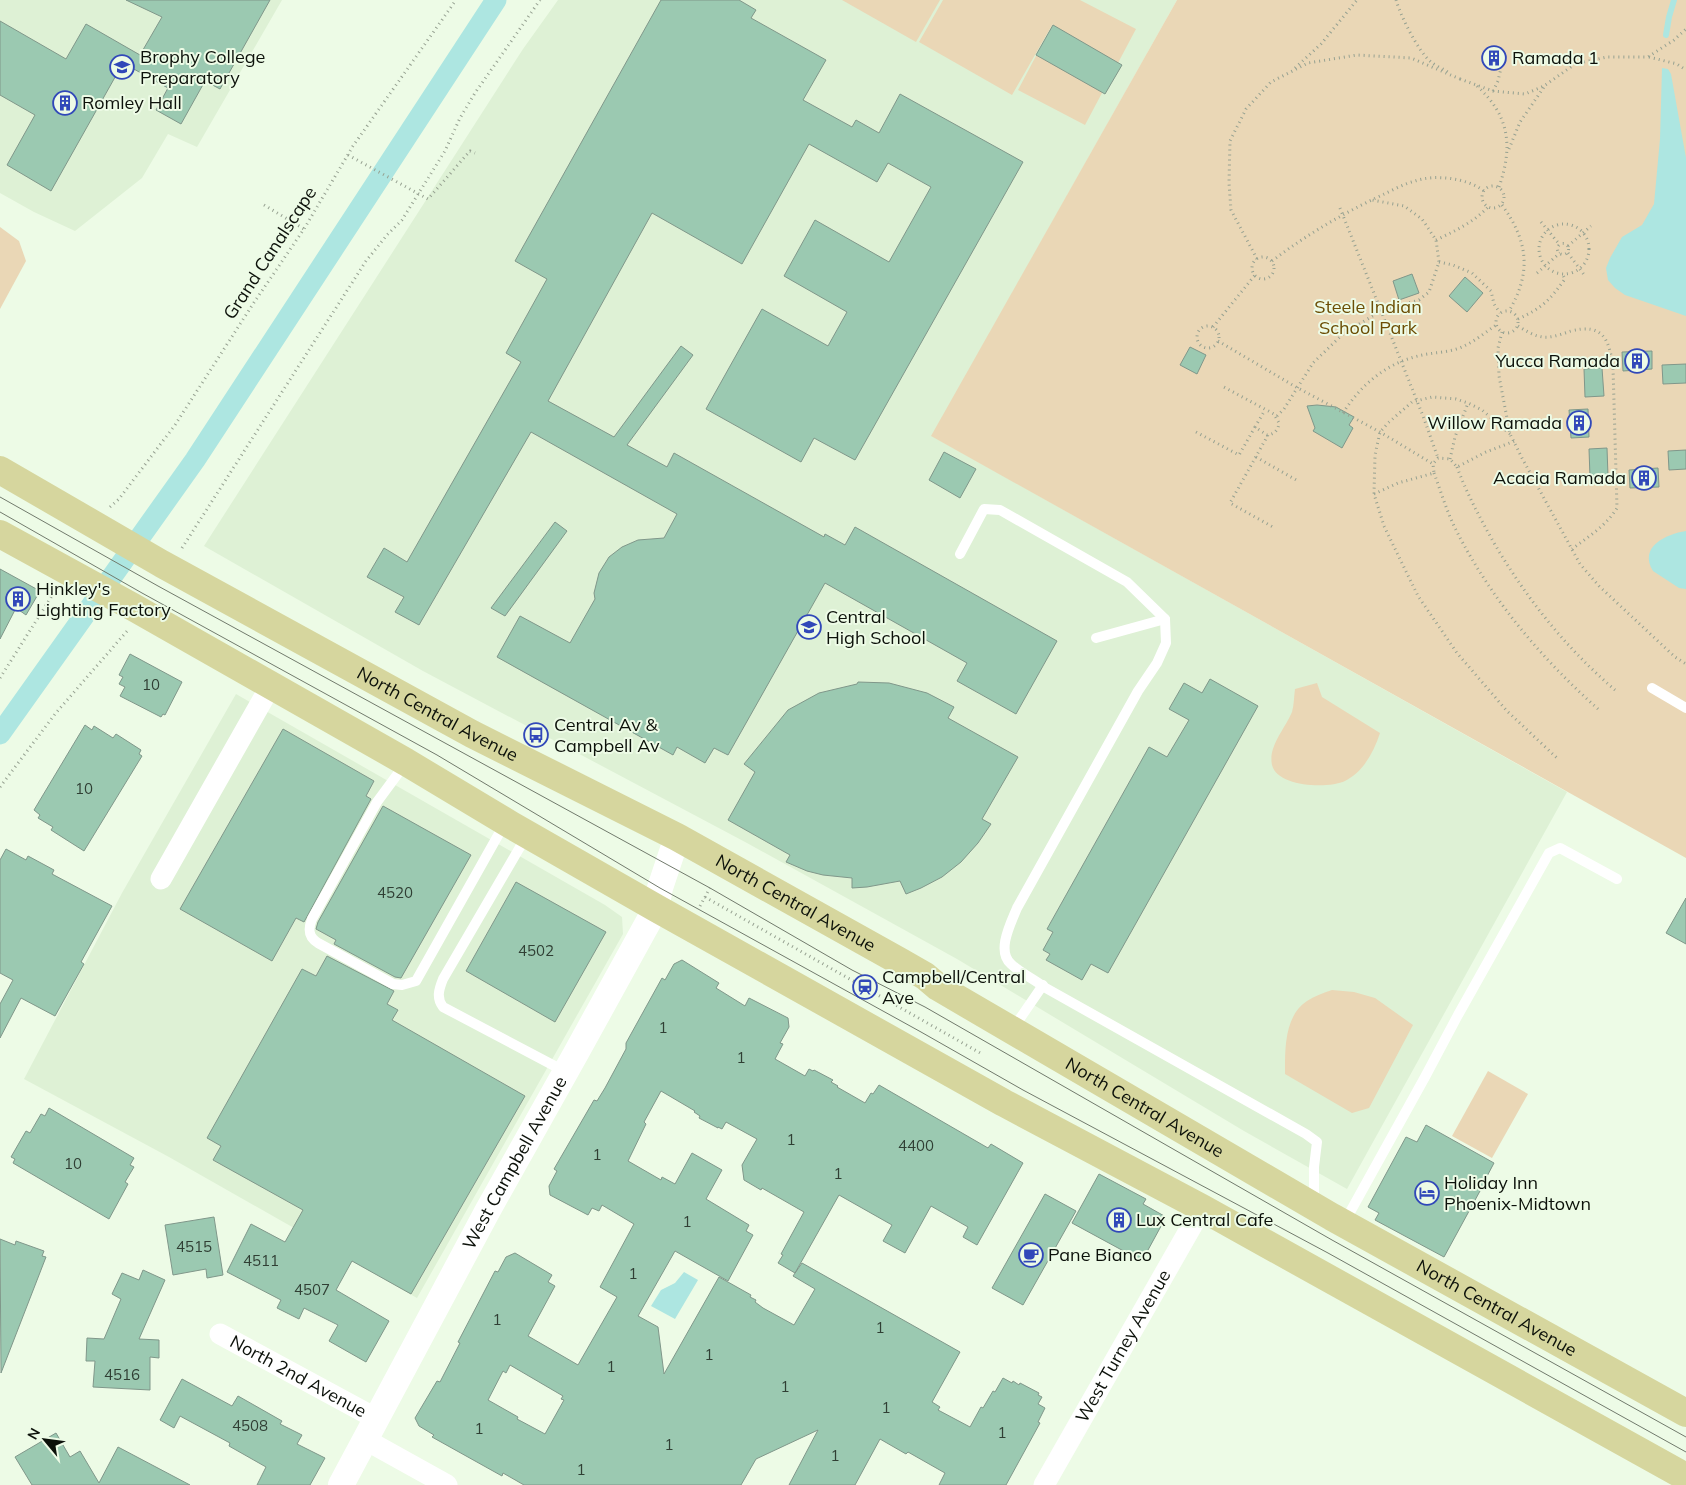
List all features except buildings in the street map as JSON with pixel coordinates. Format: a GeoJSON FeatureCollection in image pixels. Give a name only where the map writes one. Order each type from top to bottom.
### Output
{"type":"FeatureCollection","features":[{"type":"Feature","properties":{"kind":"main road","name":"North Central Avenue"},"geometry":{"type":"LineString","coordinates":[[0,470],[108,521],[170,560],[472,734],[677,837],[926,976],[938,987],[1314,1207],[1686,1413]]}},
{"type":"Feature","properties":{"kind":"main road"},"geometry":{"type":"LineString","coordinates":[[0,534],[84,580],[132,616],[270,685],[656,908],[1067,1138],[1202,1208],[1686,1478]]}},
{"type":"Feature","properties":{"kind":"street"},"geometry":{"type":"LineString","coordinates":[[161,880],[270,685]]}},
{"type":"Feature","properties":{"kind":"street","name":"West Campbell Avenue"},"geometry":{"type":"LineString","coordinates":[[341,1485],[488,1210],[656,908],[662,880],[677,837]]}},
{"type":"Feature","properties":{"kind":"street","name":"West Turney Avenue"},"geometry":{"type":"LineString","coordinates":[[1044,1485],[1202,1208]]}},
{"type":"Feature","properties":{"kind":"street","name":"North 2nd Avenue"},"geometry":{"type":"LineString","coordinates":[[220,1334],[371,1430],[447,1485]]}},
{"type":"Feature","properties":{"kind":"lane"},"geometry":{"type":"LineString","coordinates":[[960,554],[984,509],[1000,510],[1127,582],[1165,619],[1166,644],[1158,663],[1138,691],[1018,908],[1005,943],[1005,956],[1010,964],[1043,985],[1317,1142],[1314,1167],[1314,1207]]}},
{"type":"Feature","properties":{"kind":"lane"},"geometry":{"type":"LineString","coordinates":[[1096,638],[1165,619]]}},
{"type":"Feature","properties":{"kind":"lane"},"geometry":{"type":"LineString","coordinates":[[1652,688],[1686,708]]}},
{"type":"Feature","properties":{"kind":"lane"},"geometry":{"type":"LineString","coordinates":[[406,762],[377,802],[312,919],[309,926],[310,934],[313,940],[318,943],[393,984],[402,985],[416,981],[516,828]]}},
{"type":"Feature","properties":{"kind":"lane"},"geometry":{"type":"LineString","coordinates":[[516,828],[443,979],[440,987],[439,1002],[443,1007],[566,1072]]}},
{"type":"Feature","properties":{"kind":"lane"},"geometry":{"type":"LineString","coordinates":[[1344,1224],[1549,853],[1560,848],[1617,879]]}},
{"type":"Feature","properties":{"kind":"lane"},"geometry":{"type":"LineString","coordinates":[[1011,1030],[1043,985]]}},
{"type":"Feature","properties":{"kind":"path","name":"Grand Canalscape"},"geometry":{"type":"LineString","coordinates":[[108,521],[119,499],[176,425],[304,229],[348,155],[456,0]]}},
{"type":"Feature","properties":{"kind":"path"},"geometry":{"type":"LineString","coordinates":[[170,560],[366,260],[386,235],[402,220],[445,151],[460,118],[475,93],[540,0]]}},
{"type":"Feature","properties":{"kind":"path"},"geometry":{"type":"LineString","coordinates":[[1292,72],[1320,44],[1357,0]]}},
{"type":"Feature","properties":{"kind":"path"},"geometry":{"type":"LineString","coordinates":[[1396,0],[1414,39],[1430,62],[1460,79]]}},
{"type":"Feature","properties":{"kind":"path"},"geometry":{"type":"LineString","coordinates":[[1648,57],[1674,40],[1686,29]]}},
{"type":"Feature","properties":{"kind":"path"},"geometry":{"type":"LineString","coordinates":[[1257,259],[1231,210],[1229,183],[1230,141],[1246,110],[1271,82],[1308,63],[1357,55],[1411,58],[1493,91],[1524,94],[1544,86],[1575,64],[1607,58],[1648,57],[1677,64],[1686,70]]}},
{"type":"Feature","properties":{"kind":"path"},"geometry":{"type":"LineString","coordinates":[[1493,91],[1501,68],[1497,62]]}},
{"type":"Feature","properties":{"kind":"path"},"geometry":{"type":"LineString","coordinates":[[1475,85],[1491,99],[1505,131],[1508,150]]}},
{"type":"Feature","properties":{"kind":"path"},"geometry":{"type":"LineString","coordinates":[[1509,311],[1524,277],[1524,258],[1519,233],[1502,205],[1504,196],[1499,187],[1505,171],[1508,150],[1520,122],[1544,86]]}},
{"type":"Feature","properties":{"kind":"path"},"geometry":{"type":"LineString","coordinates":[[348,155],[428,199],[470,151],[475,153]]}},
{"type":"Feature","properties":{"kind":"path"},"geometry":{"type":"LineString","coordinates":[[1272,260],[1309,234],[1372,200],[1415,180],[1435,177],[1452,178],[1479,187],[1484,191]]}},
{"type":"Feature","properties":{"kind":"path"},"geometry":{"type":"LineString","coordinates":[[1499,187],[1492,186],[1484,191],[1482,198],[1488,207],[1495,208],[1502,205]]}},
{"type":"Feature","properties":{"kind":"path"},"geometry":{"type":"LineString","coordinates":[[1277,416],[1284,409],[1312,363],[1344,333],[1381,311],[1419,300],[1429,292],[1439,262],[1436,240],[1422,219],[1404,206],[1372,200]]}},
{"type":"Feature","properties":{"kind":"path"},"geometry":{"type":"LineString","coordinates":[[264,205],[304,229]]}},
{"type":"Feature","properties":{"kind":"path"},"geometry":{"type":"LineString","coordinates":[[1436,240],[1461,228],[1488,207]]}},
{"type":"Feature","properties":{"kind":"path"},"geometry":{"type":"LineString","coordinates":[[1340,208],[1438,458]]}},
{"type":"Feature","properties":{"kind":"path"},"geometry":{"type":"LineString","coordinates":[[1541,222],[1560,245]]}},
{"type":"Feature","properties":{"kind":"path"},"geometry":{"type":"LineString","coordinates":[[1557,225],[1569,225],[1583,233],[1587,240],[1589,252],[1585,263],[1580,269],[1563,275],[1552,272],[1545,266],[1538,251],[1542,237],[1548,230],[1557,225]]}},
{"type":"Feature","properties":{"kind":"path"},"geometry":{"type":"LineString","coordinates":[[1568,246],[1592,226]]}},
{"type":"Feature","properties":{"kind":"path"},"geometry":{"type":"LineString","coordinates":[[1560,245],[1565,244],[1568,246]]}},
{"type":"Feature","properties":{"kind":"path"},"geometry":{"type":"LineString","coordinates":[[1560,245],[1558,250],[1560,254]]}},
{"type":"Feature","properties":{"kind":"path"},"geometry":{"type":"LineString","coordinates":[[1568,246],[1568,253],[1585,276]]}},
{"type":"Feature","properties":{"kind":"path"},"geometry":{"type":"LineString","coordinates":[[1537,273],[1560,254],[1565,255],[1568,253]]}},
{"type":"Feature","properties":{"kind":"path"},"geometry":{"type":"LineString","coordinates":[[1266,257],[1272,260],[1275,268],[1272,275],[1266,279],[1258,278],[1255,275],[1252,268],[1257,259],[1266,257]]}},
{"type":"Feature","properties":{"kind":"path"},"geometry":{"type":"LineString","coordinates":[[1439,262],[1453,265],[1472,273],[1491,291],[1494,304],[1500,313]]}},
{"type":"Feature","properties":{"kind":"path"},"geometry":{"type":"LineString","coordinates":[[1213,327],[1255,275]]}},
{"type":"Feature","properties":{"kind":"path"},"geometry":{"type":"LineString","coordinates":[[1518,319],[1539,309],[1565,279],[1563,275]]}},
{"type":"Feature","properties":{"kind":"path"},"geometry":{"type":"LineString","coordinates":[[1509,311],[1518,319],[1518,326],[1509,333],[1502,332],[1496,325],[1496,319],[1500,313],[1509,311]]}},
{"type":"Feature","properties":{"kind":"path"},"geometry":{"type":"LineString","coordinates":[[1342,413],[1370,380],[1382,371],[1418,356],[1463,347],[1496,325]]}},
{"type":"Feature","properties":{"kind":"path"},"geometry":{"type":"LineString","coordinates":[[1206,326],[1213,327],[1219,335],[1218,342],[1213,347],[1206,348],[1197,341],[1196,337],[1199,330],[1206,326]]}},
{"type":"Feature","properties":{"kind":"path"},"geometry":{"type":"LineString","coordinates":[[1518,326],[1533,334],[1545,337],[1575,330],[1597,331],[1605,338],[1610,348],[1613,367],[1617,508],[1603,526],[1572,549]]}},
{"type":"Feature","properties":{"kind":"path"},"geometry":{"type":"LineString","coordinates":[[1502,332],[1498,348],[1499,376],[1510,434],[1580,564],[1599,586],[1675,657],[1686,664]]}},
{"type":"Feature","properties":{"kind":"path"},"geometry":{"type":"LineString","coordinates":[[1218,342],[1342,413],[1380,432],[1433,464]]}},
{"type":"Feature","properties":{"kind":"path"},"geometry":{"type":"LineString","coordinates":[[1222,386],[1277,416],[1280,424],[1274,433],[1268,434],[1263,434],[1255,427]]}},
{"type":"Feature","properties":{"kind":"path"},"geometry":{"type":"LineString","coordinates":[[1510,434],[1482,410],[1456,399],[1432,397],[1412,402],[1380,432],[1375,455],[1374,494],[1384,526],[1418,596],[1457,653],[1507,711],[1557,758]]}},
{"type":"Feature","properties":{"kind":"path"},"geometry":{"type":"LineString","coordinates":[[1450,459],[1455,437],[1468,403]]}},
{"type":"Feature","properties":{"kind":"path"},"geometry":{"type":"LineString","coordinates":[[1196,432],[1239,455],[1265,410]]}},
{"type":"Feature","properties":{"kind":"path"},"geometry":{"type":"LineString","coordinates":[[1268,434],[1230,503],[1273,527]]}},
{"type":"Feature","properties":{"kind":"path"},"geometry":{"type":"LineString","coordinates":[[1458,467],[1486,452],[1514,441]]}},
{"type":"Feature","properties":{"kind":"path"},"geometry":{"type":"LineString","coordinates":[[1256,457],[1298,481]]}},
{"type":"Feature","properties":{"kind":"path"},"geometry":{"type":"LineString","coordinates":[[1438,458],[1450,459],[1458,467],[1465,489],[1513,576],[1542,615],[1570,649],[1615,690]]}},
{"type":"Feature","properties":{"kind":"path"},"geometry":{"type":"LineString","coordinates":[[1438,458],[1433,464],[1434,473],[1456,529],[1484,579],[1529,640],[1557,671],[1598,709]]}},
{"type":"Feature","properties":{"kind":"path"},"geometry":{"type":"LineString","coordinates":[[1374,494],[1398,484],[1434,473]]}},
{"type":"Feature","properties":{"kind":"path"},"geometry":{"type":"LineString","coordinates":[[0,678],[58,587]]}},
{"type":"Feature","properties":{"kind":"path"},"geometry":{"type":"LineString","coordinates":[[0,786],[132,616]]}},
{"type":"Feature","properties":{"kind":"path"},"geometry":{"type":"LineString","coordinates":[[698,909],[710,888]]}},
{"type":"Feature","properties":{"kind":"path"},"geometry":{"type":"LineString","coordinates":[[705,897],[982,1054]]}},
{"type":"Feature","properties":{"kind":"shaded area","name":"Brophy College Preparatory"},"geometry":{"type":"Polygon","coordinates":[[[0,0],[282,0],[197,147],[168,134],[142,178],[75,231],[34,212],[0,193],[0,0]]]}},
{"type":"Feature","properties":{"kind":"shaded area","name":"Central High School"},"geometry":{"type":"Polygon","coordinates":[[[558,0],[1177,0],[932,436],[1567,792],[1347,1189],[1244,1131],[957,959],[747,843],[423,671],[204,546],[523,49],[558,0]]]}},
{"type":"Feature","properties":{"kind":"shaded area"},"geometry":{"type":"Polygon","coordinates":[[[236,694],[605,905],[622,917],[623,934],[417,1298],[169,1157],[24,1079],[122,893],[236,694]]]}},
{"type":"Feature","properties":{"kind":"green space"},"geometry":{"type":"Polygon","coordinates":[[[842,0],[940,0],[916,42],[842,0]]]}},
{"type":"Feature","properties":{"kind":"green space"},"geometry":{"type":"Polygon","coordinates":[[[943,0],[1080,0],[1136,29],[1085,125],[1018,90],[1055,20],[1012,95],[919,42],[943,0]]]}},
{"type":"Feature","properties":{"kind":"green space","name":"Steele Indian School Park"},"geometry":{"type":"Polygon","coordinates":[[[1177,0],[1686,0],[1686,858],[931,436],[1177,0]]]}},
{"type":"Feature","properties":{"kind":"green space"},"geometry":{"type":"Polygon","coordinates":[[[0,227],[19,241],[26,261],[0,309],[0,227]]]}},
{"type":"Feature","properties":{"kind":"green space"},"geometry":{"type":"Polygon","coordinates":[[[1317,683],[1322,697],[1380,733],[1375,747],[1362,767],[1351,777],[1337,784],[1316,785],[1293,782],[1283,778],[1272,765],[1272,751],[1292,712],[1295,689],[1317,683]]]}},
{"type":"Feature","properties":{"kind":"green space"},"geometry":{"type":"Polygon","coordinates":[[[1332,990],[1354,992],[1375,998],[1413,1025],[1369,1108],[1352,1113],[1285,1074],[1287,1034],[1294,1015],[1299,1007],[1307,1001],[1332,990]]]}},
{"type":"Feature","properties":{"kind":"green space"},"geometry":{"type":"Polygon","coordinates":[[[1488,1071],[1528,1094],[1492,1158],[1452,1136],[1488,1071]]]}},
{"type":"Feature","properties":{"kind":"water"},"geometry":{"type":"Polygon","coordinates":[[[1662,68],[1668,69],[1671,74],[1686,158],[1686,316],[1625,295],[1608,280],[1606,268],[1622,237],[1642,225],[1654,204],[1660,139],[1662,68]]]}},
{"type":"Feature","properties":{"kind":"water"},"geometry":{"type":"Polygon","coordinates":[[[1686,531],[1686,589],[1679,588],[1653,571],[1649,563],[1649,555],[1656,543],[1670,535],[1686,531]]]}},
{"type":"Feature","properties":{"kind":"water"},"geometry":{"type":"Polygon","coordinates":[[[684,1272],[698,1280],[675,1319],[651,1306],[661,1290],[675,1283],[684,1272]]]}},
{"type":"Feature","properties":{"kind":"waterway"},"geometry":{"type":"LineString","coordinates":[[0,734],[195,460],[496,0]]}},
{"type":"Feature","properties":{"kind":"waterway"},"geometry":{"type":"LineString","coordinates":[[1666,35],[1674,0]]}},
{"type":"Feature","properties":{"kind":"tram line"},"geometry":{"type":"LineString","coordinates":[[0,497],[158,586],[710,888],[852,970],[925,1007],[1332,1240],[1686,1437]]}},
{"type":"Feature","properties":{"kind":"tram line"},"geometry":{"type":"LineString","coordinates":[[0,512],[142,593],[437,755],[660,888],[1023,1090],[1328,1253],[1686,1452]]}},
{"type":"Feature","properties":{"kind":"place","name":"Ramada 1"},"geometry":{"type":"Point","coordinates":[1494,58]}},
{"type":"Feature","properties":{"kind":"place","name":"Brophy College Preparatory"},"geometry":{"type":"Point","coordinates":[122,67]}},
{"type":"Feature","properties":{"kind":"place","name":"Romley Hall"},"geometry":{"type":"Point","coordinates":[65,103]}},
{"type":"Feature","properties":{"kind":"place","name":"Yucca Ramada"},"geometry":{"type":"Point","coordinates":[1637,361]}},
{"type":"Feature","properties":{"kind":"place","name":"Willow Ramada"},"geometry":{"type":"Point","coordinates":[1579,423]}},
{"type":"Feature","properties":{"kind":"place","name":"Acacia Ramada"},"geometry":{"type":"Point","coordinates":[1644,478]}},
{"type":"Feature","properties":{"kind":"place","name":"Hinkley's Lighting Factory"},"geometry":{"type":"Point","coordinates":[18,599]}},
{"type":"Feature","properties":{"kind":"place","name":"Central High School"},"geometry":{"type":"Point","coordinates":[809,627]}},
{"type":"Feature","properties":{"kind":"place","name":"Central Av & Campbell Av"},"geometry":{"type":"Point","coordinates":[536,735]}},
{"type":"Feature","properties":{"kind":"place","name":"Campbell/Central Ave"},"geometry":{"type":"Point","coordinates":[865,987]}},
{"type":"Feature","properties":{"kind":"place","name":"Holiday Inn Phoenix-Midtown"},"geometry":{"type":"Point","coordinates":[1427,1193]}},
{"type":"Feature","properties":{"kind":"place","name":"Lux Central Cafe"},"geometry":{"type":"Point","coordinates":[1119,1220]}},
{"type":"Feature","properties":{"kind":"place","name":"Pane Bianco"},"geometry":{"type":"Point","coordinates":[1031,1255]}}]}
